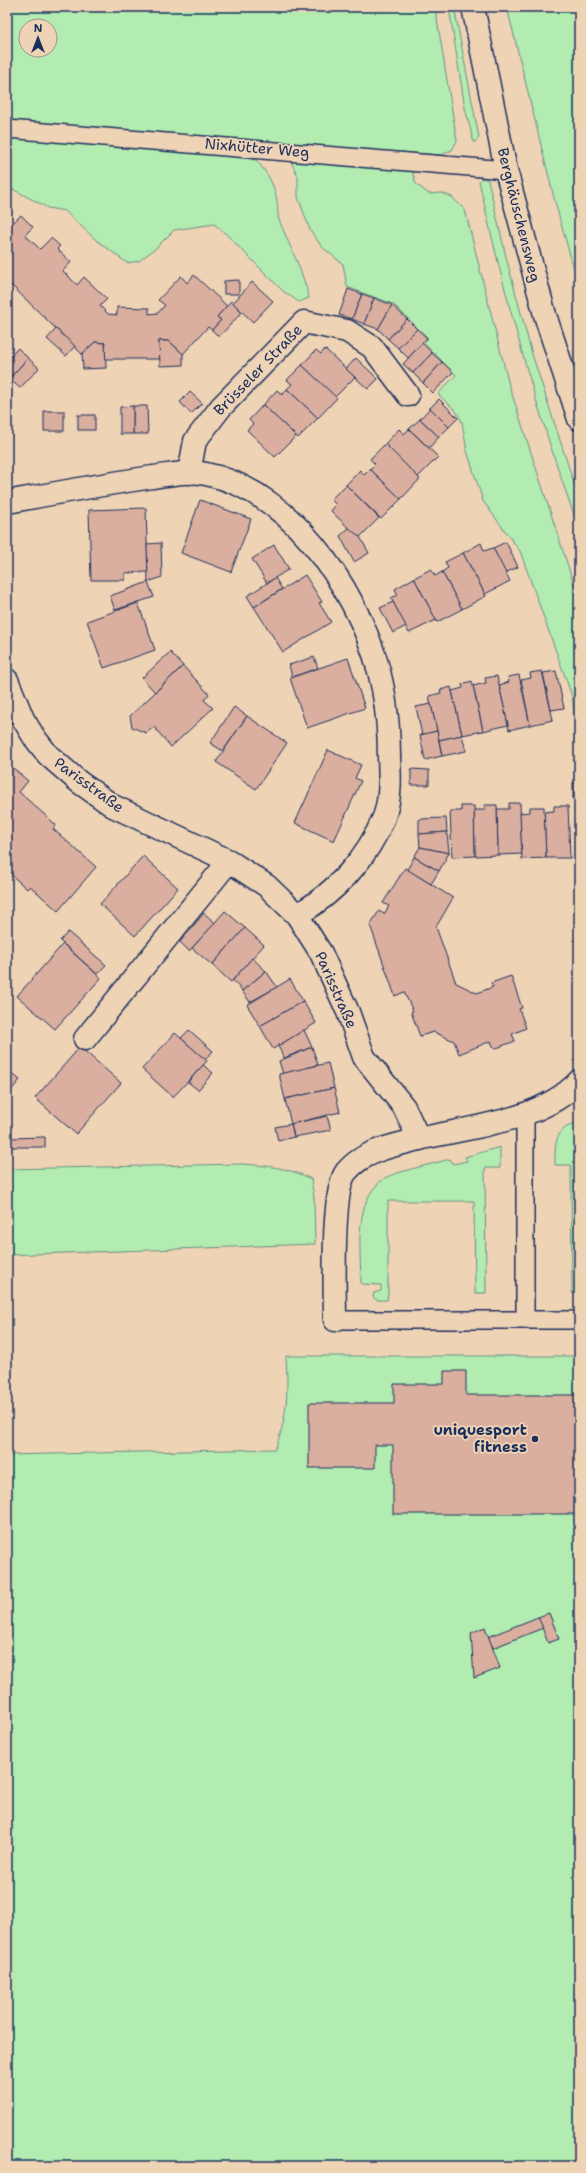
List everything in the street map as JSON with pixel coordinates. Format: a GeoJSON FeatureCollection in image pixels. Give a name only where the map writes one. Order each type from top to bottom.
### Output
{"type":"FeatureCollection","features":[{"type":"Feature","properties":{"kind":"street","name":"Berghäuschensweg"},"geometry":{"type":"LineString","coordinates":[[474,7],[506,170],[545,315],[579,419]]}},
{"type":"Feature","properties":{"kind":"street","name":"Brüsseler Straße"},"geometry":{"type":"LineString","coordinates":[[189,473],[195,441],[221,407],[304,322],[347,331],[372,348],[408,395]]}},
{"type":"Feature","properties":{"kind":"street"},"geometry":{"type":"LineString","coordinates":[[7,502],[115,482],[189,473],[205,474],[240,485],[274,507],[290,520],[319,551],[347,593],[368,639],[383,688],[389,740],[390,790],[384,817],[372,840],[350,870],[327,895],[297,915]]}},
{"type":"Feature","properties":{"kind":"street","name":"Parisstraße"},"geometry":{"type":"LineString","coordinates":[[7,680],[23,719],[34,737],[48,755],[79,782],[113,806],[228,861],[267,886],[297,915],[322,953],[348,1012],[364,1057],[404,1107],[419,1139]]}},
{"type":"Feature","properties":{"kind":"street"},"geometry":{"type":"LineString","coordinates":[[85,1039],[228,861]]}},
{"type":"Feature","properties":{"kind":"street"},"geometry":{"type":"LineString","coordinates":[[335,1320],[336,1209],[339,1189],[346,1173],[358,1161],[374,1151],[419,1139],[525,1115],[575,1090]]}},
{"type":"Feature","properties":{"kind":"lane","name":"Nixhütter Weg"},"geometry":{"type":"LineString","coordinates":[[7,129],[506,170]]}},
{"type":"Feature","properties":{"kind":"lane"},"geometry":{"type":"LineString","coordinates":[[525,1115],[525,1320]]}},
{"type":"Feature","properties":{"kind":"lane"},"geometry":{"type":"LineString","coordinates":[[335,1320],[579,1320]]}},
{"type":"Feature","properties":{"kind":"green space"},"geometry":{"type":"Polygon","coordinates":[[[7,7],[435,7],[457,141],[452,150],[441,155],[7,124],[7,7]]]}},
{"type":"Feature","properties":{"kind":"green space"},"geometry":{"type":"Polygon","coordinates":[[[449,7],[454,7],[479,138],[474,143],[465,108],[449,7]]]}},
{"type":"Feature","properties":{"kind":"green space"},"geometry":{"type":"Polygon","coordinates":[[[507,7],[579,7],[579,287],[555,202],[507,7]]]}},
{"type":"Feature","properties":{"kind":"green space"},"geometry":{"type":"Polygon","coordinates":[[[7,138],[228,155],[256,160],[267,174],[274,189],[279,220],[300,269],[309,298],[299,302],[283,291],[224,232],[214,224],[174,230],[156,248],[139,261],[127,263],[95,239],[65,211],[48,208],[7,186],[7,138]]]}},
{"type":"Feature","properties":{"kind":"green space"},"geometry":{"type":"Polygon","coordinates":[[[290,159],[412,170],[416,184],[429,194],[442,193],[452,197],[465,210],[509,385],[579,600],[579,761],[572,696],[520,551],[483,501],[467,451],[462,422],[456,411],[438,394],[456,375],[424,343],[428,338],[393,304],[347,287],[343,264],[322,247],[310,230],[298,197],[298,177],[290,159]]]}},
{"type":"Feature","properties":{"kind":"green space"},"geometry":{"type":"Polygon","coordinates":[[[482,178],[488,180],[508,265],[532,354],[579,499],[579,529],[550,444],[523,357],[489,225],[479,181],[482,178]]]}},
{"type":"Feature","properties":{"kind":"green space"},"geometry":{"type":"Polygon","coordinates":[[[579,1122],[579,1293],[572,1293],[571,1165],[555,1165],[555,1150],[560,1133],[571,1125],[579,1122]]]}},
{"type":"Feature","properties":{"kind":"green space"},"geometry":{"type":"Polygon","coordinates":[[[500,1147],[500,1168],[485,1168],[486,1293],[475,1293],[474,1201],[388,1201],[388,1294],[387,1300],[377,1300],[373,1297],[374,1293],[381,1291],[381,1285],[361,1284],[360,1241],[363,1212],[367,1199],[374,1187],[385,1178],[398,1173],[450,1159],[453,1164],[467,1161],[465,1157],[500,1147]]]}},
{"type":"Feature","properties":{"kind":"green space"},"geometry":{"type":"Polygon","coordinates":[[[242,1164],[269,1166],[294,1172],[311,1179],[314,1198],[315,1244],[7,1255],[7,1169],[242,1164]]]}},
{"type":"Feature","properties":{"kind":"green space"},"geometry":{"type":"Polygon","coordinates":[[[286,1356],[579,1356],[579,2166],[7,2166],[7,1455],[275,1449],[285,1414],[287,1380],[286,1356]]]}},
{"type":"Feature","properties":{"kind":"building"},"geometry":{"type":"Polygon","coordinates":[[[21,215],[33,227],[25,235],[40,249],[51,238],[60,246],[57,249],[71,262],[63,271],[77,285],[84,277],[107,299],[100,306],[108,314],[117,315],[117,307],[149,308],[149,314],[158,313],[165,305],[158,300],[181,276],[187,283],[194,275],[227,306],[217,317],[221,320],[212,330],[208,327],[183,354],[169,341],[159,341],[160,359],[105,359],[105,343],[95,342],[82,354],[10,284],[7,287],[7,229],[21,215]]]}},
{"type":"Feature","properties":{"kind":"building"},"geometry":{"type":"Polygon","coordinates":[[[239,280],[239,294],[224,294],[224,281],[239,280]]]}},
{"type":"Feature","properties":{"kind":"building"},"geometry":{"type":"Polygon","coordinates":[[[252,282],[273,301],[253,322],[233,303],[252,282]]]}},
{"type":"Feature","properties":{"kind":"building"},"geometry":{"type":"Polygon","coordinates":[[[348,289],[362,294],[352,319],[339,315],[348,289]]]}},
{"type":"Feature","properties":{"kind":"building"},"geometry":{"type":"Polygon","coordinates":[[[362,294],[374,298],[364,324],[352,319],[362,294]]]}},
{"type":"Feature","properties":{"kind":"building"},"geometry":{"type":"Polygon","coordinates":[[[374,298],[392,305],[378,329],[364,324],[374,298]]]}},
{"type":"Feature","properties":{"kind":"building"},"geometry":{"type":"Polygon","coordinates":[[[231,301],[242,312],[219,337],[212,330],[221,320],[217,317],[231,301]]]}},
{"type":"Feature","properties":{"kind":"building"},"geometry":{"type":"Polygon","coordinates":[[[392,305],[407,319],[388,339],[378,329],[392,305]]]}},
{"type":"Feature","properties":{"kind":"building"},"geometry":{"type":"Polygon","coordinates":[[[407,319],[417,329],[398,348],[388,339],[407,319]]]}},
{"type":"Feature","properties":{"kind":"building"},"geometry":{"type":"Polygon","coordinates":[[[56,329],[75,346],[66,356],[47,339],[56,329]]]}},
{"type":"Feature","properties":{"kind":"building"},"geometry":{"type":"Polygon","coordinates":[[[417,329],[427,338],[408,358],[398,348],[417,329]]]}},
{"type":"Feature","properties":{"kind":"building"},"geometry":{"type":"Polygon","coordinates":[[[159,341],[169,341],[183,354],[183,365],[160,366],[159,341]]]}},
{"type":"Feature","properties":{"kind":"building"},"geometry":{"type":"Polygon","coordinates":[[[95,342],[105,343],[106,368],[83,369],[82,354],[95,342]]]}},
{"type":"Feature","properties":{"kind":"building"},"geometry":{"type":"Polygon","coordinates":[[[422,343],[432,353],[413,373],[403,364],[422,343]]]}},
{"type":"Feature","properties":{"kind":"building"},"geometry":{"type":"Polygon","coordinates":[[[18,348],[28,358],[9,379],[7,377],[7,360],[18,348]]]}},
{"type":"Feature","properties":{"kind":"building"},"geometry":{"type":"Polygon","coordinates":[[[325,349],[355,377],[335,397],[302,365],[316,350],[321,354],[325,349]]]}},
{"type":"Feature","properties":{"kind":"building"},"geometry":{"type":"Polygon","coordinates":[[[432,353],[442,362],[423,383],[413,373],[432,353]]]}},
{"type":"Feature","properties":{"kind":"building"},"geometry":{"type":"Polygon","coordinates":[[[28,358],[39,368],[20,388],[9,379],[28,358]]]}},
{"type":"Feature","properties":{"kind":"building"},"geometry":{"type":"Polygon","coordinates":[[[356,358],[378,379],[368,389],[346,369],[356,358]]]}},
{"type":"Feature","properties":{"kind":"building"},"geometry":{"type":"Polygon","coordinates":[[[442,362],[453,372],[433,393],[423,383],[442,362]]]}},
{"type":"Feature","properties":{"kind":"building"},"geometry":{"type":"Polygon","coordinates":[[[302,365],[337,398],[318,418],[287,389],[292,384],[287,380],[302,365]]]}},
{"type":"Feature","properties":{"kind":"building"},"geometry":{"type":"Polygon","coordinates":[[[287,389],[318,418],[298,438],[263,405],[277,390],[282,395],[287,389]]]}},
{"type":"Feature","properties":{"kind":"building"},"geometry":{"type":"Polygon","coordinates":[[[190,392],[202,403],[191,414],[180,402],[190,392]]]}},
{"type":"Feature","properties":{"kind":"building"},"geometry":{"type":"Polygon","coordinates":[[[439,399],[458,418],[449,427],[430,408],[439,399]]]}},
{"type":"Feature","properties":{"kind":"building"},"geometry":{"type":"Polygon","coordinates":[[[263,405],[296,436],[275,457],[247,430],[253,424],[249,420],[263,405]]]}},
{"type":"Feature","properties":{"kind":"building"},"geometry":{"type":"Polygon","coordinates":[[[133,406],[147,406],[148,434],[133,434],[133,406]]]}},
{"type":"Feature","properties":{"kind":"building"},"geometry":{"type":"Polygon","coordinates":[[[133,406],[133,434],[120,434],[120,407],[133,406]]]}},
{"type":"Feature","properties":{"kind":"building"},"geometry":{"type":"Polygon","coordinates":[[[430,408],[449,427],[439,437],[420,419],[430,408]]]}},
{"type":"Feature","properties":{"kind":"building"},"geometry":{"type":"Polygon","coordinates":[[[44,411],[64,411],[64,431],[44,431],[44,411]]]}},
{"type":"Feature","properties":{"kind":"building"},"geometry":{"type":"Polygon","coordinates":[[[78,415],[95,415],[95,430],[78,430],[78,415]]]}},
{"type":"Feature","properties":{"kind":"building"},"geometry":{"type":"Polygon","coordinates":[[[420,419],[439,437],[429,448],[409,429],[420,419]]]}},
{"type":"Feature","properties":{"kind":"building"},"geometry":{"type":"Polygon","coordinates":[[[399,429],[404,434],[409,429],[438,457],[418,477],[385,444],[399,429]]]}},
{"type":"Feature","properties":{"kind":"building"},"geometry":{"type":"Polygon","coordinates":[[[385,444],[420,479],[401,499],[370,469],[375,464],[370,459],[385,444]]]}},
{"type":"Feature","properties":{"kind":"building"},"geometry":{"type":"Polygon","coordinates":[[[370,469],[401,499],[381,519],[346,485],[360,470],[364,475],[370,469]]]}},
{"type":"Feature","properties":{"kind":"building"},"geometry":{"type":"Polygon","coordinates":[[[346,485],[379,518],[359,538],[331,511],[336,505],[331,499],[346,485]]]}},
{"type":"Feature","properties":{"kind":"building"},"geometry":{"type":"Polygon","coordinates":[[[200,500],[251,519],[231,572],[181,553],[200,500]]]}},
{"type":"Feature","properties":{"kind":"building"},"geometry":{"type":"Polygon","coordinates":[[[146,508],[148,572],[125,573],[125,580],[91,580],[89,510],[146,508]]]}},
{"type":"Feature","properties":{"kind":"building"},"geometry":{"type":"Polygon","coordinates":[[[349,528],[360,537],[369,553],[354,562],[340,536],[349,528]]]}},
{"type":"Feature","properties":{"kind":"building"},"geometry":{"type":"Polygon","coordinates":[[[506,542],[518,567],[505,573],[493,548],[506,542]]]}},
{"type":"Feature","properties":{"kind":"building"},"geometry":{"type":"Polygon","coordinates":[[[161,543],[162,577],[148,582],[147,544],[161,543]]]}},
{"type":"Feature","properties":{"kind":"building"},"geometry":{"type":"Polygon","coordinates":[[[481,543],[484,551],[493,548],[510,581],[485,594],[463,553],[481,543]]]}},
{"type":"Feature","properties":{"kind":"building"},"geometry":{"type":"Polygon","coordinates":[[[274,545],[289,569],[267,583],[252,559],[274,545]]]}},
{"type":"Feature","properties":{"kind":"building"},"geometry":{"type":"Polygon","coordinates":[[[463,553],[486,596],[462,609],[442,572],[448,568],[445,562],[463,553]]]}},
{"type":"Feature","properties":{"kind":"building"},"geometry":{"type":"Polygon","coordinates":[[[431,569],[435,576],[442,572],[462,609],[437,622],[414,578],[431,569]]]}},
{"type":"Feature","properties":{"kind":"building"},"geometry":{"type":"Polygon","coordinates":[[[305,575],[322,602],[319,603],[331,622],[283,652],[254,607],[305,575]]]}},
{"type":"Feature","properties":{"kind":"building"},"geometry":{"type":"Polygon","coordinates":[[[275,578],[282,589],[254,607],[247,596],[275,578]]]}},
{"type":"Feature","properties":{"kind":"building"},"geometry":{"type":"Polygon","coordinates":[[[414,578],[436,620],[409,633],[391,598],[398,595],[395,589],[414,578]]]}},
{"type":"Feature","properties":{"kind":"building"},"geometry":{"type":"Polygon","coordinates":[[[148,582],[154,597],[115,610],[110,596],[148,582]]]}},
{"type":"Feature","properties":{"kind":"building"},"geometry":{"type":"Polygon","coordinates":[[[393,602],[406,626],[393,633],[380,608],[393,602]]]}},
{"type":"Feature","properties":{"kind":"building"},"geometry":{"type":"Polygon","coordinates":[[[138,603],[155,650],[104,668],[87,621],[138,603]]]}},
{"type":"Feature","properties":{"kind":"building"},"geometry":{"type":"Polygon","coordinates":[[[170,652],[183,666],[155,692],[142,678],[170,652]]]}},
{"type":"Feature","properties":{"kind":"building"},"geometry":{"type":"Polygon","coordinates":[[[314,657],[318,668],[292,677],[289,665],[314,657]]]}},
{"type":"Feature","properties":{"kind":"building"},"geometry":{"type":"Polygon","coordinates":[[[348,658],[365,708],[307,728],[290,678],[348,658]]]}},
{"type":"Feature","properties":{"kind":"building"},"geometry":{"type":"Polygon","coordinates":[[[183,666],[209,694],[204,700],[213,708],[171,747],[154,727],[146,733],[132,727],[130,716],[183,666]]]}},
{"type":"Feature","properties":{"kind":"building"},"geometry":{"type":"Polygon","coordinates":[[[542,671],[553,720],[530,725],[521,680],[531,678],[530,673],[542,671]]]}},
{"type":"Feature","properties":{"kind":"building"},"geometry":{"type":"Polygon","coordinates":[[[556,671],[564,708],[551,710],[543,673],[556,671]]]}},
{"type":"Feature","properties":{"kind":"building"},"geometry":{"type":"Polygon","coordinates":[[[519,675],[530,725],[509,730],[499,685],[509,682],[508,677],[519,675]]]}},
{"type":"Feature","properties":{"kind":"building"},"geometry":{"type":"Polygon","coordinates":[[[497,676],[508,725],[483,731],[473,686],[486,683],[485,678],[497,676]]]}},
{"type":"Feature","properties":{"kind":"building"},"geometry":{"type":"Polygon","coordinates":[[[472,681],[483,731],[462,735],[452,691],[463,688],[462,684],[472,681]]]}},
{"type":"Feature","properties":{"kind":"building"},"geometry":{"type":"Polygon","coordinates":[[[451,687],[462,735],[439,740],[429,696],[441,693],[440,690],[451,687]]]}},
{"type":"Feature","properties":{"kind":"building"},"geometry":{"type":"Polygon","coordinates":[[[431,704],[437,731],[422,735],[416,707],[431,704]]]}},
{"type":"Feature","properties":{"kind":"building"},"geometry":{"type":"Polygon","coordinates":[[[234,707],[247,716],[223,751],[210,743],[234,707]]]}},
{"type":"Feature","properties":{"kind":"building"},"geometry":{"type":"Polygon","coordinates":[[[247,716],[287,743],[256,789],[216,762],[247,716]]]}},
{"type":"Feature","properties":{"kind":"building"},"geometry":{"type":"Polygon","coordinates":[[[437,731],[442,756],[425,760],[420,735],[437,731]]]}},
{"type":"Feature","properties":{"kind":"building"},"geometry":{"type":"Polygon","coordinates":[[[462,735],[466,751],[442,756],[439,740],[462,735]]]}},
{"type":"Feature","properties":{"kind":"building"},"geometry":{"type":"Polygon","coordinates":[[[328,750],[361,765],[355,778],[361,781],[334,841],[295,823],[328,750]]]}},
{"type":"Feature","properties":{"kind":"building"},"geometry":{"type":"Polygon","coordinates":[[[7,763],[28,781],[19,792],[56,825],[53,829],[96,867],[58,911],[30,886],[27,889],[7,871],[7,763]]]}},
{"type":"Feature","properties":{"kind":"building"},"geometry":{"type":"Polygon","coordinates":[[[411,769],[429,770],[429,785],[411,785],[411,769]]]}},
{"type":"Feature","properties":{"kind":"building"},"geometry":{"type":"Polygon","coordinates":[[[573,783],[579,783],[579,798],[573,798],[573,783]]]}},
{"type":"Feature","properties":{"kind":"building"},"geometry":{"type":"Polygon","coordinates":[[[509,803],[520,803],[522,854],[498,855],[497,809],[509,809],[509,803]]]}},
{"type":"Feature","properties":{"kind":"building"},"geometry":{"type":"Polygon","coordinates":[[[484,805],[497,805],[498,855],[475,856],[474,810],[485,810],[484,805]]]}},
{"type":"Feature","properties":{"kind":"building"},"geometry":{"type":"Polygon","coordinates":[[[461,806],[474,806],[475,856],[452,857],[450,811],[461,811],[461,806]]]}},
{"type":"Feature","properties":{"kind":"building"},"geometry":{"type":"Polygon","coordinates":[[[554,806],[568,806],[570,858],[546,858],[544,812],[554,811],[554,806]]]}},
{"type":"Feature","properties":{"kind":"building"},"geometry":{"type":"Polygon","coordinates":[[[530,807],[544,807],[546,858],[522,859],[520,813],[530,812],[530,807]]]}},
{"type":"Feature","properties":{"kind":"building"},"geometry":{"type":"Polygon","coordinates":[[[446,818],[447,832],[419,834],[419,819],[446,818]]]}},
{"type":"Feature","properties":{"kind":"building"},"geometry":{"type":"Polygon","coordinates":[[[447,832],[449,853],[420,847],[419,834],[447,832]]]}},
{"type":"Feature","properties":{"kind":"building"},"geometry":{"type":"Polygon","coordinates":[[[420,847],[449,853],[439,871],[414,857],[420,847]]]}},
{"type":"Feature","properties":{"kind":"building"},"geometry":{"type":"Polygon","coordinates":[[[143,856],[178,888],[135,936],[100,904],[143,856]]]}},
{"type":"Feature","properties":{"kind":"building"},"geometry":{"type":"Polygon","coordinates":[[[414,857],[439,871],[431,884],[407,870],[414,857]]]}},
{"type":"Feature","properties":{"kind":"building"},"geometry":{"type":"Polygon","coordinates":[[[405,868],[453,898],[436,927],[456,983],[477,993],[493,987],[491,983],[511,976],[522,1008],[519,1009],[526,1028],[512,1034],[515,1041],[494,1049],[491,1041],[459,1054],[454,1041],[434,1032],[420,1036],[411,1012],[413,1011],[404,992],[395,996],[370,925],[379,911],[384,914],[389,906],[383,903],[405,868]]]}},
{"type":"Feature","properties":{"kind":"building"},"geometry":{"type":"Polygon","coordinates":[[[225,911],[245,928],[212,965],[192,948],[225,911]]]}},
{"type":"Feature","properties":{"kind":"building"},"geometry":{"type":"Polygon","coordinates":[[[204,913],[215,923],[189,951],[180,942],[204,913]]]}},
{"type":"Feature","properties":{"kind":"building"},"geometry":{"type":"Polygon","coordinates":[[[245,928],[264,945],[231,982],[212,965],[245,928]]]}},
{"type":"Feature","properties":{"kind":"building"},"geometry":{"type":"Polygon","coordinates":[[[68,932],[106,965],[97,974],[60,941],[68,932]]]}},
{"type":"Feature","properties":{"kind":"building"},"geometry":{"type":"Polygon","coordinates":[[[63,944],[101,978],[55,1029],[17,996],[63,944]]]}},
{"type":"Feature","properties":{"kind":"building"},"geometry":{"type":"Polygon","coordinates":[[[252,958],[266,971],[242,991],[233,980],[252,958]]]}},
{"type":"Feature","properties":{"kind":"building"},"geometry":{"type":"Polygon","coordinates":[[[266,971],[277,987],[250,1002],[242,991],[266,971]]]}},
{"type":"Feature","properties":{"kind":"building"},"geometry":{"type":"Polygon","coordinates":[[[290,979],[303,1001],[260,1026],[247,1005],[290,979]]]}},
{"type":"Feature","properties":{"kind":"building"},"geometry":{"type":"Polygon","coordinates":[[[303,1001],[316,1023],[273,1049],[260,1026],[303,1001]]]}},
{"type":"Feature","properties":{"kind":"building"},"geometry":{"type":"Polygon","coordinates":[[[189,1030],[213,1051],[205,1060],[181,1038],[189,1030]]]}},
{"type":"Feature","properties":{"kind":"building"},"geometry":{"type":"Polygon","coordinates":[[[304,1030],[312,1047],[284,1058],[278,1046],[304,1030]]]}},
{"type":"Feature","properties":{"kind":"building"},"geometry":{"type":"Polygon","coordinates":[[[175,1033],[207,1061],[173,1097],[142,1069],[175,1033]]]}},
{"type":"Feature","properties":{"kind":"building"},"geometry":{"type":"Polygon","coordinates":[[[80,1047],[121,1083],[76,1134],[35,1098],[80,1047]]]}},
{"type":"Feature","properties":{"kind":"building"},"geometry":{"type":"Polygon","coordinates":[[[312,1047],[318,1065],[283,1074],[279,1061],[312,1047]]]}},
{"type":"Feature","properties":{"kind":"building"},"geometry":{"type":"Polygon","coordinates":[[[328,1063],[334,1088],[285,1099],[279,1074],[328,1063]]]}},
{"type":"Feature","properties":{"kind":"building"},"geometry":{"type":"Polygon","coordinates":[[[203,1065],[213,1073],[198,1090],[188,1082],[203,1065]]]}},
{"type":"Feature","properties":{"kind":"building"},"geometry":{"type":"Polygon","coordinates":[[[7,1069],[20,1080],[7,1095],[7,1069]]]}},
{"type":"Feature","properties":{"kind":"building"},"geometry":{"type":"Polygon","coordinates":[[[334,1088],[340,1112],[291,1124],[285,1099],[334,1088]]]}},
{"type":"Feature","properties":{"kind":"building"},"geometry":{"type":"Polygon","coordinates":[[[327,1116],[331,1130],[294,1137],[291,1124],[327,1116]]]}},
{"type":"Feature","properties":{"kind":"building"},"geometry":{"type":"Polygon","coordinates":[[[291,1124],[294,1137],[278,1141],[275,1127],[291,1124]]]}},
{"type":"Feature","properties":{"kind":"building"},"geometry":{"type":"Polygon","coordinates":[[[45,1137],[45,1147],[9,1147],[9,1138],[45,1137]]]}},
{"type":"Feature","properties":{"kind":"building"},"geometry":{"type":"Polygon","coordinates":[[[444,1371],[466,1371],[466,1395],[579,1395],[579,1514],[393,1514],[393,1445],[375,1445],[375,1468],[309,1468],[309,1403],[394,1403],[394,1384],[444,1384],[444,1371]]]}},
{"type":"Feature","properties":{"kind":"building"},"geometry":{"type":"Polygon","coordinates":[[[549,1613],[559,1639],[548,1643],[538,1617],[549,1613]]]}},
{"type":"Feature","properties":{"kind":"building"},"geometry":{"type":"Polygon","coordinates":[[[538,1617],[543,1628],[493,1648],[488,1637],[538,1617]]]}},
{"type":"Feature","properties":{"kind":"building"},"geometry":{"type":"Polygon","coordinates":[[[485,1627],[500,1668],[474,1678],[471,1633],[485,1627]]]}},
{"type":"Feature","properties":{"kind":"place","name":"uniquesport fitness"},"geometry":{"type":"Point","coordinates":[535,1439]}}]}
